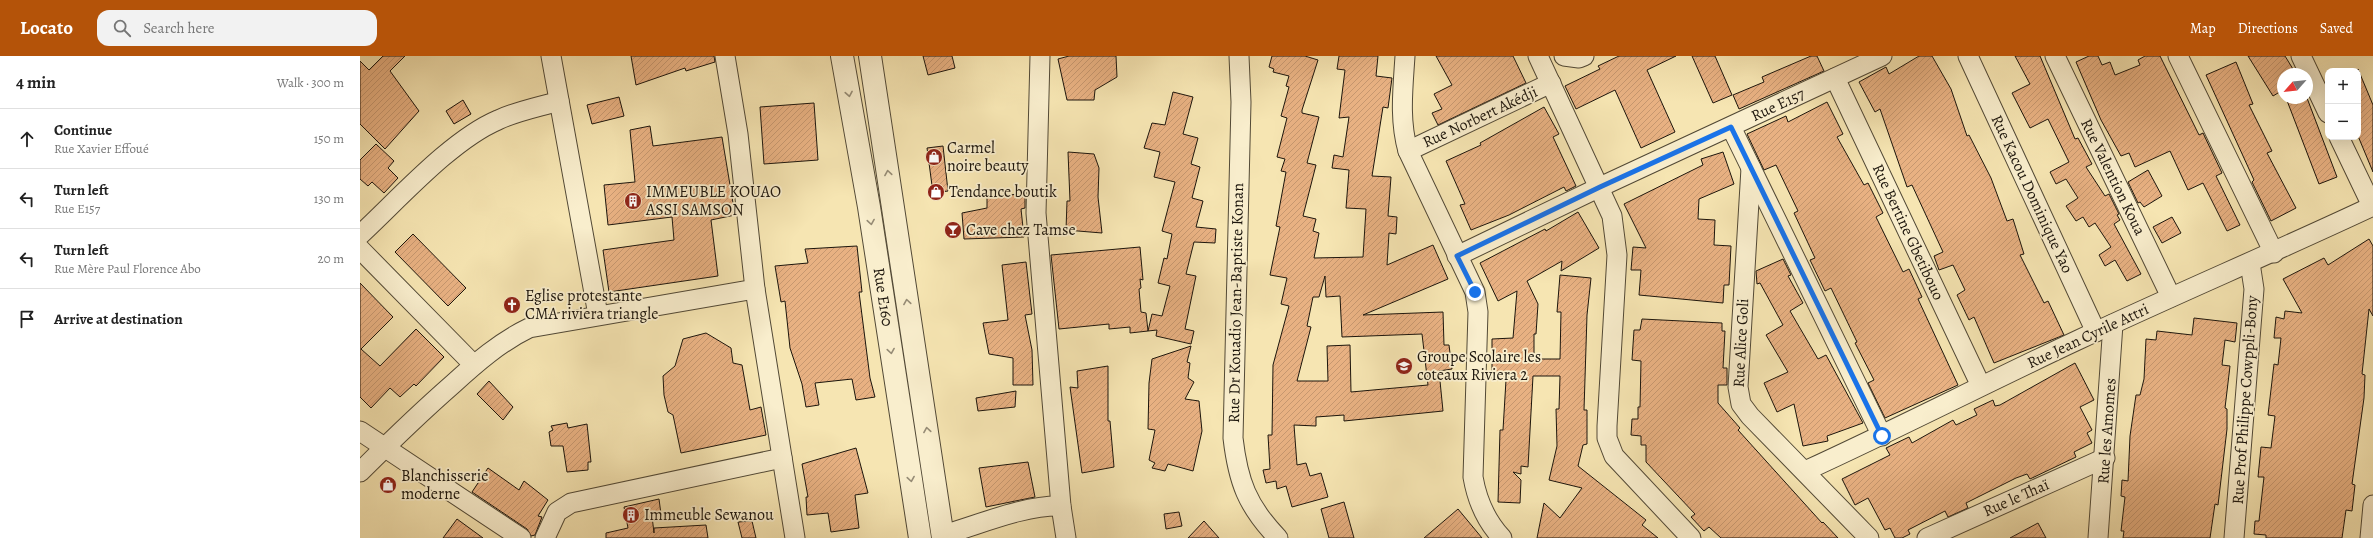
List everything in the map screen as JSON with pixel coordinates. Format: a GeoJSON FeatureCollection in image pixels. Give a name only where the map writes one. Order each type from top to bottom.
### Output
{"type":"FeatureCollection","features":[{"type":"Feature","properties":{"kind":"street"},"geometry":{"type":"LineString","coordinates":[[550,56],[598,315]]}},
{"type":"Feature","properties":{"kind":"street"},"geometry":{"type":"LineString","coordinates":[[725,56],[738,134],[755,289],[795,538]]}},
{"type":"Feature","properties":{"kind":"street","name":"Rue E160"},"geometry":{"type":"LineString","coordinates":[[842,56],[869,207],[920,538]]}},
{"type":"Feature","properties":{"kind":"street","name":"Rue E160"},"geometry":{"type":"LineString","coordinates":[[870,56],[943,537]]}},
{"type":"Feature","properties":{"kind":"street"},"geometry":{"type":"LineString","coordinates":[[1040,56],[1036,213],[1061,506],[1066,538]]}},
{"type":"Feature","properties":{"kind":"street","name":"Rue Dr Kouadio Jean-Baptiste Konan"},"geometry":{"type":"LineString","coordinates":[[1239,56],[1242,102],[1233,438],[1236,469],[1244,492],[1270,536]]}},
{"type":"Feature","properties":{"kind":"street"},"geometry":{"type":"LineString","coordinates":[[1405,56],[1402,118],[1404,136],[1408,151],[1475,292],[1478,312],[1473,477],[1482,508],[1502,538]]}},
{"type":"Feature","properties":{"kind":"street"},"geometry":{"type":"LineString","coordinates":[[1538,56],[1600,187],[1612,216],[1617,255],[1607,438],[1614,456],[1691,538]]}},
{"type":"Feature","properties":{"kind":"street"},"geometry":{"type":"LineString","coordinates":[[1564,56],[1579,58],[1584,56]]}},
{"type":"Feature","properties":{"kind":"street","name":"Rue E157"},"geometry":{"type":"LineString","coordinates":[[1457,256],[1600,187],[1882,56]]}},
{"type":"Feature","properties":{"kind":"street","name":"Rue Kacou Dominique Yao"},"geometry":{"type":"LineString","coordinates":[[1968,56],[2096,332]]}},
{"type":"Feature","properties":{"kind":"street","name":"Rue Valention Koua"},"geometry":{"type":"LineString","coordinates":[[2055,56],[2171,297]]}},
{"type":"Feature","properties":{"kind":"street"},"geometry":{"type":"LineString","coordinates":[[2178,56],[2274,253]]}},
{"type":"Feature","properties":{"kind":"street"},"geometry":{"type":"LineString","coordinates":[[2301,56],[2325,107]]}},
{"type":"Feature","properties":{"kind":"street","name":"Rue Bertine Gbetibouo"},"geometry":{"type":"LineString","coordinates":[[1835,78],[1981,386]]}},
{"type":"Feature","properties":{"kind":"street","name":"Rue Norbert Akédji"},"geometry":{"type":"LineString","coordinates":[[1408,151],[1551,84]]}},
{"type":"Feature","properties":{"kind":"street"},"geometry":{"type":"LineString","coordinates":[[360,235],[429,170],[472,134],[498,119],[559,102]]}},
{"type":"Feature","properties":{"kind":"street"},"geometry":{"type":"LineString","coordinates":[[1731,127],[1882,436]]}},
{"type":"Feature","properties":{"kind":"street"},"geometry":{"type":"LineString","coordinates":[[2340,140],[2372,206]]}},
{"type":"Feature","properties":{"kind":"street","name":"Rue Alice Goli"},"geometry":{"type":"LineString","coordinates":[[1751,168],[1739,397],[1750,416],[1869,538]]}},
{"type":"Feature","properties":{"kind":"street","name":"Rue Jean Cyrile Attri"},"geometry":{"type":"LineString","coordinates":[[1805,471],[1882,436],[1981,386],[2113,324],[2250,262],[2274,253],[2372,206]]}},
{"type":"Feature","properties":{"kind":"street"},"geometry":{"type":"LineString","coordinates":[[360,249],[474,365]]}},
{"type":"Feature","properties":{"kind":"street","name":"Rue Prof Philippe Cowppli-Bony"},"geometry":{"type":"LineString","coordinates":[[2234,538],[2254,289],[2250,262]]}},
{"type":"Feature","properties":{"kind":"street"},"geometry":{"type":"LineString","coordinates":[[360,472],[474,365],[513,336],[529,328],[755,289]]}},
{"type":"Feature","properties":{"kind":"street","name":"Rue les Amomes"},"geometry":{"type":"LineString","coordinates":[[2098,538],[2105,458],[2113,324]]}},
{"type":"Feature","properties":{"kind":"street"},"geometry":{"type":"LineString","coordinates":[[360,431],[522,538]]}},
{"type":"Feature","properties":{"kind":"street"},"geometry":{"type":"LineString","coordinates":[[545,538],[557,512],[571,503],[782,458]]}},
{"type":"Feature","properties":{"kind":"street","name":"Rue le Thaï"},"geometry":{"type":"LineString","coordinates":[[1927,538],[2105,458]]}},
{"type":"Feature","properties":{"kind":"street"},"geometry":{"type":"LineString","coordinates":[[2370,538],[2373,505]]}},
{"type":"Feature","properties":{"kind":"street"},"geometry":{"type":"LineString","coordinates":[[943,537],[1030,509],[1046,506],[1061,506]]}},
{"type":"Feature","properties":{"kind":"building"},"geometry":{"type":"Polygon","coordinates":[[[383,56],[405,56],[390,71],[419,111],[385,149],[360,124],[360,61],[369,70],[383,56]]]}},
{"type":"Feature","properties":{"kind":"building"},"geometry":{"type":"Polygon","coordinates":[[[631,56],[714,56],[715,62],[686,71],[685,68],[636,85],[631,56]]]}},
{"type":"Feature","properties":{"kind":"building"},"geometry":{"type":"Polygon","coordinates":[[[923,56],[952,56],[955,68],[928,75],[923,56]]]}},
{"type":"Feature","properties":{"kind":"building"},"geometry":{"type":"Polygon","coordinates":[[[1069,56],[1116,56],[1117,77],[1095,90],[1094,100],[1067,100],[1058,59],[1069,56]]]}},
{"type":"Feature","properties":{"kind":"building"},"geometry":{"type":"Polygon","coordinates":[[[1272,56],[1305,56],[1318,60],[1302,110],[1302,113],[1319,117],[1307,163],[1316,165],[1303,216],[1316,219],[1313,231],[1319,233],[1314,258],[1363,257],[1366,209],[1346,208],[1349,170],[1332,168],[1334,155],[1343,157],[1349,117],[1339,118],[1345,70],[1337,69],[1339,56],[1378,56],[1376,76],[1392,78],[1388,108],[1383,107],[1372,176],[1391,177],[1388,216],[1397,217],[1396,234],[1389,233],[1387,265],[1433,245],[1448,279],[1363,315],[1443,312],[1444,345],[1449,345],[1452,369],[1439,371],[1443,411],[1344,421],[1344,415],[1316,417],[1316,426],[1294,425],[1297,465],[1306,463],[1310,476],[1321,473],[1328,497],[1292,507],[1286,486],[1277,489],[1276,481],[1266,483],[1263,470],[1270,469],[1268,435],[1272,435],[1273,365],[1289,306],[1281,304],[1287,278],[1270,275],[1280,227],[1276,226],[1286,172],[1281,171],[1285,159],[1277,157],[1287,118],[1281,116],[1289,87],[1286,86],[1289,76],[1273,72],[1274,69],[1269,67],[1272,56]],[[1325,276],[1319,297],[1313,297],[1307,326],[1311,327],[1297,381],[1328,381],[1327,346],[1350,345],[1351,392],[1428,385],[1422,334],[1342,337],[1340,296],[1326,297],[1325,276]]]}},
{"type":"Feature","properties":{"kind":"building"},"geometry":{"type":"Polygon","coordinates":[[[1436,56],[1513,56],[1526,83],[1438,125],[1432,113],[1442,109],[1434,94],[1452,85],[1436,56]]]}},
{"type":"Feature","properties":{"kind":"building"},"geometry":{"type":"Polygon","coordinates":[[[1619,56],[1676,56],[1647,70],[1675,132],[1641,148],[1615,90],[1576,109],[1565,86],[1600,69],[1598,66],[1619,56]]]}},
{"type":"Feature","properties":{"kind":"building"},"geometry":{"type":"Polygon","coordinates":[[[1692,56],[1715,56],[1732,95],[1713,103],[1692,56]]]}},
{"type":"Feature","properties":{"kind":"building"},"geometry":{"type":"Polygon","coordinates":[[[1811,56],[1817,56],[1824,71],[1739,109],[1733,95],[1764,82],[1762,77],[1811,56]]]}},
{"type":"Feature","properties":{"kind":"building"},"geometry":{"type":"Polygon","coordinates":[[[1919,56],[1932,56],[1951,89],[1967,136],[1969,135],[1991,178],[2007,221],[2013,219],[2024,254],[2020,255],[2044,303],[2048,301],[2064,335],[1994,363],[1974,317],[1969,320],[1957,295],[1965,290],[1953,265],[1939,270],[1934,256],[1943,252],[1912,185],[1907,187],[1880,109],[1875,112],[1859,82],[1886,67],[1889,74],[1919,56]]]}},
{"type":"Feature","properties":{"kind":"building"},"geometry":{"type":"Polygon","coordinates":[[[2015,56],[2040,56],[2075,139],[2078,138],[2092,164],[2086,167],[2105,196],[2109,194],[2119,214],[2117,215],[2120,220],[2114,224],[2141,274],[2127,281],[2115,260],[2105,266],[2099,255],[2111,247],[2095,223],[2089,227],[2083,217],[2076,221],[2066,206],[2078,198],[2066,179],[2056,184],[2050,172],[2069,162],[2048,119],[2030,128],[2012,93],[2030,84],[2015,56]]]}},
{"type":"Feature","properties":{"kind":"building"},"geometry":{"type":"Polygon","coordinates":[[[2089,56],[2098,56],[2102,65],[2110,62],[2115,75],[2140,65],[2138,60],[2145,56],[2160,56],[2199,135],[2203,133],[2222,173],[2216,176],[2240,225],[2227,231],[2203,183],[2188,190],[2170,151],[2135,167],[2129,153],[2121,156],[2101,120],[2076,62],[2089,56]]]}},
{"type":"Feature","properties":{"kind":"building"},"geometry":{"type":"Polygon","coordinates":[[[2248,56],[2285,56],[2292,68],[2277,68],[2277,94],[2273,96],[2248,56]]]}},
{"type":"Feature","properties":{"kind":"building"},"geometry":{"type":"Polygon","coordinates":[[[2236,62],[2253,104],[2249,105],[2272,151],[2267,153],[2296,208],[2271,221],[2252,182],[2254,180],[2206,75],[2236,62]]]}},
{"type":"Feature","properties":{"kind":"building"},"geometry":{"type":"Polygon","coordinates":[[[2361,76],[2373,105],[2373,172],[2360,140],[2361,140],[2361,76]]]}},
{"type":"Feature","properties":{"kind":"building"},"geometry":{"type":"Polygon","coordinates":[[[1173,92],[1193,97],[1183,134],[1198,138],[1191,164],[1200,167],[1192,198],[1203,201],[1196,227],[1216,229],[1215,243],[1194,242],[1186,274],[1196,276],[1185,329],[1194,331],[1191,344],[1156,336],[1157,330],[1148,331],[1152,314],[1162,316],[1170,286],[1158,283],[1164,258],[1167,259],[1172,234],[1162,231],[1175,182],[1154,177],[1160,152],[1144,148],[1152,123],[1165,125],[1173,92]]]}},
{"type":"Feature","properties":{"kind":"building"},"geometry":{"type":"Polygon","coordinates":[[[619,97],[624,116],[592,124],[587,105],[619,97]]]}},
{"type":"Feature","properties":{"kind":"building"},"geometry":{"type":"Polygon","coordinates":[[[463,100],[471,114],[454,124],[446,111],[463,100]]]}},
{"type":"Feature","properties":{"kind":"building"},"geometry":{"type":"Polygon","coordinates":[[[1827,102],[1843,134],[1837,137],[1864,185],[1868,183],[1883,213],[1876,217],[1903,272],[1909,269],[1922,297],[1918,299],[1958,385],[1885,418],[1868,383],[1874,380],[1855,343],[1857,342],[1831,288],[1825,291],[1810,260],[1815,258],[1794,213],[1798,211],[1776,165],[1764,170],[1747,134],[1786,116],[1788,122],[1827,102]]]}},
{"type":"Feature","properties":{"kind":"building"},"geometry":{"type":"Polygon","coordinates":[[[814,103],[818,160],[764,164],[760,107],[814,103]]]}},
{"type":"Feature","properties":{"kind":"building"},"geometry":{"type":"Polygon","coordinates":[[[2288,104],[2309,104],[2337,177],[2319,184],[2288,104]]]}},
{"type":"Feature","properties":{"kind":"building"},"geometry":{"type":"Polygon","coordinates":[[[1544,107],[1559,134],[1553,137],[1576,186],[1566,191],[1564,187],[1509,215],[1471,230],[1460,205],[1465,204],[1446,161],[1481,145],[1480,143],[1544,107]]]}},
{"type":"Feature","properties":{"kind":"building"},"geometry":{"type":"Polygon","coordinates":[[[650,126],[653,146],[722,137],[735,215],[711,220],[718,276],[609,292],[603,250],[674,240],[672,217],[608,225],[604,185],[635,182],[630,130],[650,126]]]}},
{"type":"Feature","properties":{"kind":"building"},"geometry":{"type":"Polygon","coordinates":[[[376,144],[394,161],[388,168],[398,178],[384,193],[372,182],[368,186],[360,179],[360,160],[376,144]]]}},
{"type":"Feature","properties":{"kind":"building"},"geometry":{"type":"Polygon","coordinates":[[[943,146],[948,191],[933,193],[927,148],[943,146]]]}},
{"type":"Feature","properties":{"kind":"building"},"geometry":{"type":"Polygon","coordinates":[[[1068,152],[1094,154],[1099,168],[1098,197],[1102,233],[1066,230],[1067,201],[1070,201],[1068,152]]]}},
{"type":"Feature","properties":{"kind":"building"},"geometry":{"type":"Polygon","coordinates":[[[1723,152],[1734,184],[1699,199],[1698,219],[1715,220],[1714,245],[1731,246],[1729,285],[1724,285],[1723,303],[1639,295],[1641,270],[1631,270],[1633,247],[1646,248],[1624,204],[1703,165],[1701,159],[1723,152]]]}},
{"type":"Feature","properties":{"kind":"building"},"geometry":{"type":"Polygon","coordinates":[[[2148,170],[2162,196],[2144,207],[2140,202],[2138,203],[2128,182],[2148,170]]]}},
{"type":"Feature","properties":{"kind":"building"},"geometry":{"type":"Polygon","coordinates":[[[1025,194],[1025,208],[1021,209],[1024,237],[964,239],[962,213],[987,208],[987,196],[1025,194]]]}},
{"type":"Feature","properties":{"kind":"building"},"geometry":{"type":"Polygon","coordinates":[[[1578,212],[1599,248],[1561,271],[1562,261],[1527,281],[1538,304],[1536,334],[1534,334],[1534,359],[1560,359],[1561,312],[1557,312],[1560,275],[1591,278],[1587,315],[1584,410],[1587,410],[1587,444],[1583,445],[1578,466],[1646,520],[1642,525],[1658,538],[1537,538],[1544,503],[1560,518],[1582,488],[1549,480],[1557,446],[1556,409],[1559,409],[1560,376],[1533,376],[1528,467],[1521,466],[1521,474],[1513,472],[1521,480],[1520,503],[1498,502],[1500,430],[1503,430],[1506,380],[1492,380],[1492,339],[1513,338],[1517,291],[1498,301],[1480,263],[1545,229],[1546,231],[1578,212]]]}},
{"type":"Feature","properties":{"kind":"building"},"geometry":{"type":"Polygon","coordinates":[[[2172,217],[2181,233],[2162,243],[2153,227],[2172,217]]]}},
{"type":"Feature","properties":{"kind":"building"},"geometry":{"type":"Polygon","coordinates":[[[413,234],[466,288],[448,306],[395,252],[413,234]]]}},
{"type":"Feature","properties":{"kind":"building"},"geometry":{"type":"Polygon","coordinates":[[[2369,239],[2373,246],[2373,316],[2369,309],[2362,374],[2365,375],[2364,398],[2352,484],[2355,485],[2352,511],[2346,510],[2342,538],[2266,538],[2266,535],[2254,534],[2255,521],[2259,521],[2264,477],[2258,477],[2261,447],[2271,448],[2275,416],[2268,415],[2274,364],[2278,365],[2281,338],[2274,338],[2276,317],[2284,319],[2285,311],[2302,313],[2283,279],[2324,258],[2328,265],[2369,239]]]}},
{"type":"Feature","properties":{"kind":"building"},"geometry":{"type":"Polygon","coordinates":[[[857,246],[862,292],[859,292],[870,378],[875,397],[856,400],[852,379],[815,383],[819,405],[806,407],[802,384],[790,348],[785,301],[781,302],[775,266],[808,263],[805,249],[857,246]]]}},
{"type":"Feature","properties":{"kind":"building"},"geometry":{"type":"Polygon","coordinates":[[[1140,247],[1143,280],[1140,279],[1141,288],[1139,289],[1141,312],[1146,313],[1148,331],[1130,333],[1130,327],[1109,329],[1109,324],[1059,329],[1051,255],[1140,247]]]}},
{"type":"Feature","properties":{"kind":"building"},"geometry":{"type":"Polygon","coordinates":[[[1783,259],[1791,275],[1788,276],[1803,303],[1790,311],[1818,359],[1826,355],[1863,423],[1827,436],[1828,441],[1803,446],[1794,404],[1777,412],[1764,383],[1788,372],[1766,335],[1783,325],[1760,283],[1757,284],[1756,271],[1783,259]]]}},
{"type":"Feature","properties":{"kind":"building"},"geometry":{"type":"Polygon","coordinates":[[[1026,262],[1032,314],[1025,315],[1032,350],[1033,385],[1013,385],[1013,358],[989,354],[983,323],[1008,320],[1002,265],[1026,262]]]}},
{"type":"Feature","properties":{"kind":"building"},"geometry":{"type":"Polygon","coordinates":[[[360,283],[393,317],[361,349],[380,366],[416,329],[444,357],[416,386],[414,384],[400,397],[390,388],[371,408],[360,397],[360,283]]]}},
{"type":"Feature","properties":{"kind":"building"},"geometry":{"type":"Polygon","coordinates":[[[2194,318],[2237,323],[2235,342],[2225,340],[2222,365],[2230,366],[2225,408],[2227,409],[2227,429],[2218,505],[2215,504],[2210,538],[2123,538],[2124,531],[2121,531],[2125,497],[2121,496],[2122,480],[2128,481],[2130,436],[2136,395],[2140,395],[2144,379],[2146,339],[2156,340],[2157,331],[2192,335],[2194,318]]]}},
{"type":"Feature","properties":{"kind":"building"},"geometry":{"type":"Polygon","coordinates":[[[1642,319],[1722,323],[1722,331],[1725,331],[1723,368],[1727,368],[1727,385],[1718,385],[1718,403],[1740,428],[1738,430],[1822,523],[1823,522],[1838,538],[1721,538],[1709,527],[1704,531],[1691,517],[1695,514],[1646,462],[1646,445],[1641,445],[1641,436],[1631,435],[1632,419],[1638,419],[1638,407],[1640,407],[1641,361],[1632,360],[1634,330],[1640,330],[1642,319]]]}},
{"type":"Feature","properties":{"kind":"building"},"geometry":{"type":"Polygon","coordinates":[[[706,333],[731,348],[733,363],[742,365],[750,410],[761,407],[766,435],[681,453],[673,415],[668,412],[664,395],[663,376],[675,366],[683,339],[706,333]]]}},
{"type":"Feature","properties":{"kind":"building"},"geometry":{"type":"Polygon","coordinates":[[[1191,346],[1187,362],[1190,363],[1188,378],[1194,382],[1185,399],[1199,401],[1202,431],[1193,471],[1168,464],[1165,471],[1152,468],[1155,463],[1149,460],[1155,430],[1148,429],[1149,383],[1152,359],[1191,346]]]}},
{"type":"Feature","properties":{"kind":"building"},"geometry":{"type":"Polygon","coordinates":[[[2075,363],[2094,400],[2080,407],[2092,430],[2087,433],[2092,443],[2074,452],[2076,457],[2030,479],[2027,474],[2016,478],[1966,503],[1968,508],[1948,517],[1945,511],[1908,530],[1910,534],[1902,538],[1895,538],[1890,528],[1885,530],[1868,498],[1855,505],[1842,479],[1890,455],[1886,448],[1909,437],[1912,443],[1953,420],[1956,425],[1977,415],[1974,409],[1993,400],[1995,406],[2000,405],[2075,363]]]}},
{"type":"Feature","properties":{"kind":"building"},"geometry":{"type":"Polygon","coordinates":[[[1108,366],[1108,421],[1110,421],[1114,467],[1082,473],[1070,387],[1078,388],[1077,371],[1108,366]]]}},
{"type":"Feature","properties":{"kind":"building"},"geometry":{"type":"Polygon","coordinates":[[[489,381],[513,407],[503,420],[477,394],[489,381]]]}},
{"type":"Feature","properties":{"kind":"building"},"geometry":{"type":"Polygon","coordinates":[[[1016,391],[1015,407],[978,411],[976,398],[1016,391]]]}},
{"type":"Feature","properties":{"kind":"building"},"geometry":{"type":"Polygon","coordinates":[[[567,423],[568,428],[587,424],[591,462],[588,462],[588,470],[567,472],[563,446],[551,446],[549,432],[553,430],[551,426],[567,423]]]}},
{"type":"Feature","properties":{"kind":"building"},"geometry":{"type":"Polygon","coordinates":[[[856,448],[868,493],[855,495],[859,528],[831,532],[828,513],[807,515],[806,497],[808,497],[802,464],[856,448]]]}},
{"type":"Feature","properties":{"kind":"building"},"geometry":{"type":"Polygon","coordinates":[[[1028,462],[1035,497],[986,507],[979,468],[1028,462]]]}},
{"type":"Feature","properties":{"kind":"building"},"geometry":{"type":"Polygon","coordinates":[[[488,468],[519,490],[524,481],[548,500],[538,516],[542,517],[535,535],[531,536],[527,529],[472,492],[488,468]]]}},
{"type":"Feature","properties":{"kind":"building"},"geometry":{"type":"Polygon","coordinates":[[[659,499],[661,514],[652,516],[654,533],[654,528],[706,525],[708,538],[606,538],[606,533],[628,528],[624,507],[659,499]]]}},
{"type":"Feature","properties":{"kind":"building"},"geometry":{"type":"Polygon","coordinates":[[[1344,502],[1354,538],[1329,538],[1321,509],[1344,502]]]}},
{"type":"Feature","properties":{"kind":"building"},"geometry":{"type":"Polygon","coordinates":[[[1458,509],[1482,538],[1424,538],[1458,509]]]}},
{"type":"Feature","properties":{"kind":"building"},"geometry":{"type":"Polygon","coordinates":[[[1179,512],[1182,526],[1166,529],[1164,514],[1179,512]]]}},
{"type":"Feature","properties":{"kind":"building"},"geometry":{"type":"Polygon","coordinates":[[[457,519],[483,538],[443,538],[457,519]]]}},
{"type":"Feature","properties":{"kind":"building"},"geometry":{"type":"Polygon","coordinates":[[[752,521],[756,538],[742,538],[738,522],[752,521]]]}},
{"type":"Feature","properties":{"kind":"building"},"geometry":{"type":"Polygon","coordinates":[[[1204,521],[1219,538],[1188,538],[1204,521]]]}},
{"type":"Feature","properties":{"kind":"building"},"geometry":{"type":"Polygon","coordinates":[[[2038,523],[2046,538],[2010,538],[2038,523]]]}},
{"type":"Feature","properties":{"kind":"place","name":"Carmel noire beauty"},"geometry":{"type":"Point","coordinates":[934,157]}},
{"type":"Feature","properties":{"kind":"place","name":"Tendance boutik"},"geometry":{"type":"Point","coordinates":[936,192]}},
{"type":"Feature","properties":{"kind":"place","name":"IMMEUBLE KOUAO ASSI SAMSON"},"geometry":{"type":"Point","coordinates":[633,201]}},
{"type":"Feature","properties":{"kind":"place","name":"Cave chez Tamse"},"geometry":{"type":"Point","coordinates":[953,230]}},
{"type":"Feature","properties":{"kind":"place","name":"Eglise protestante CMA riviera triangle"},"geometry":{"type":"Point","coordinates":[512,305]}},
{"type":"Feature","properties":{"kind":"place","name":"Groupe Scolaire les coteaux Riviera 2"},"geometry":{"type":"Point","coordinates":[1404,366]}},
{"type":"Feature","properties":{"kind":"place","name":"Blanchisserie moderne"},"geometry":{"type":"Point","coordinates":[388,485]}},
{"type":"Feature","properties":{"kind":"place","name":"Immeuble Sewanou"},"geometry":{"type":"Point","coordinates":[631,515]}},
{"type":"Feature","properties":{"kind":"route"},"geometry":{"type":"LineString","coordinates":[[1475,292],[1457,256],[1600,187],[1731,127],[1882,436]]}}]}
